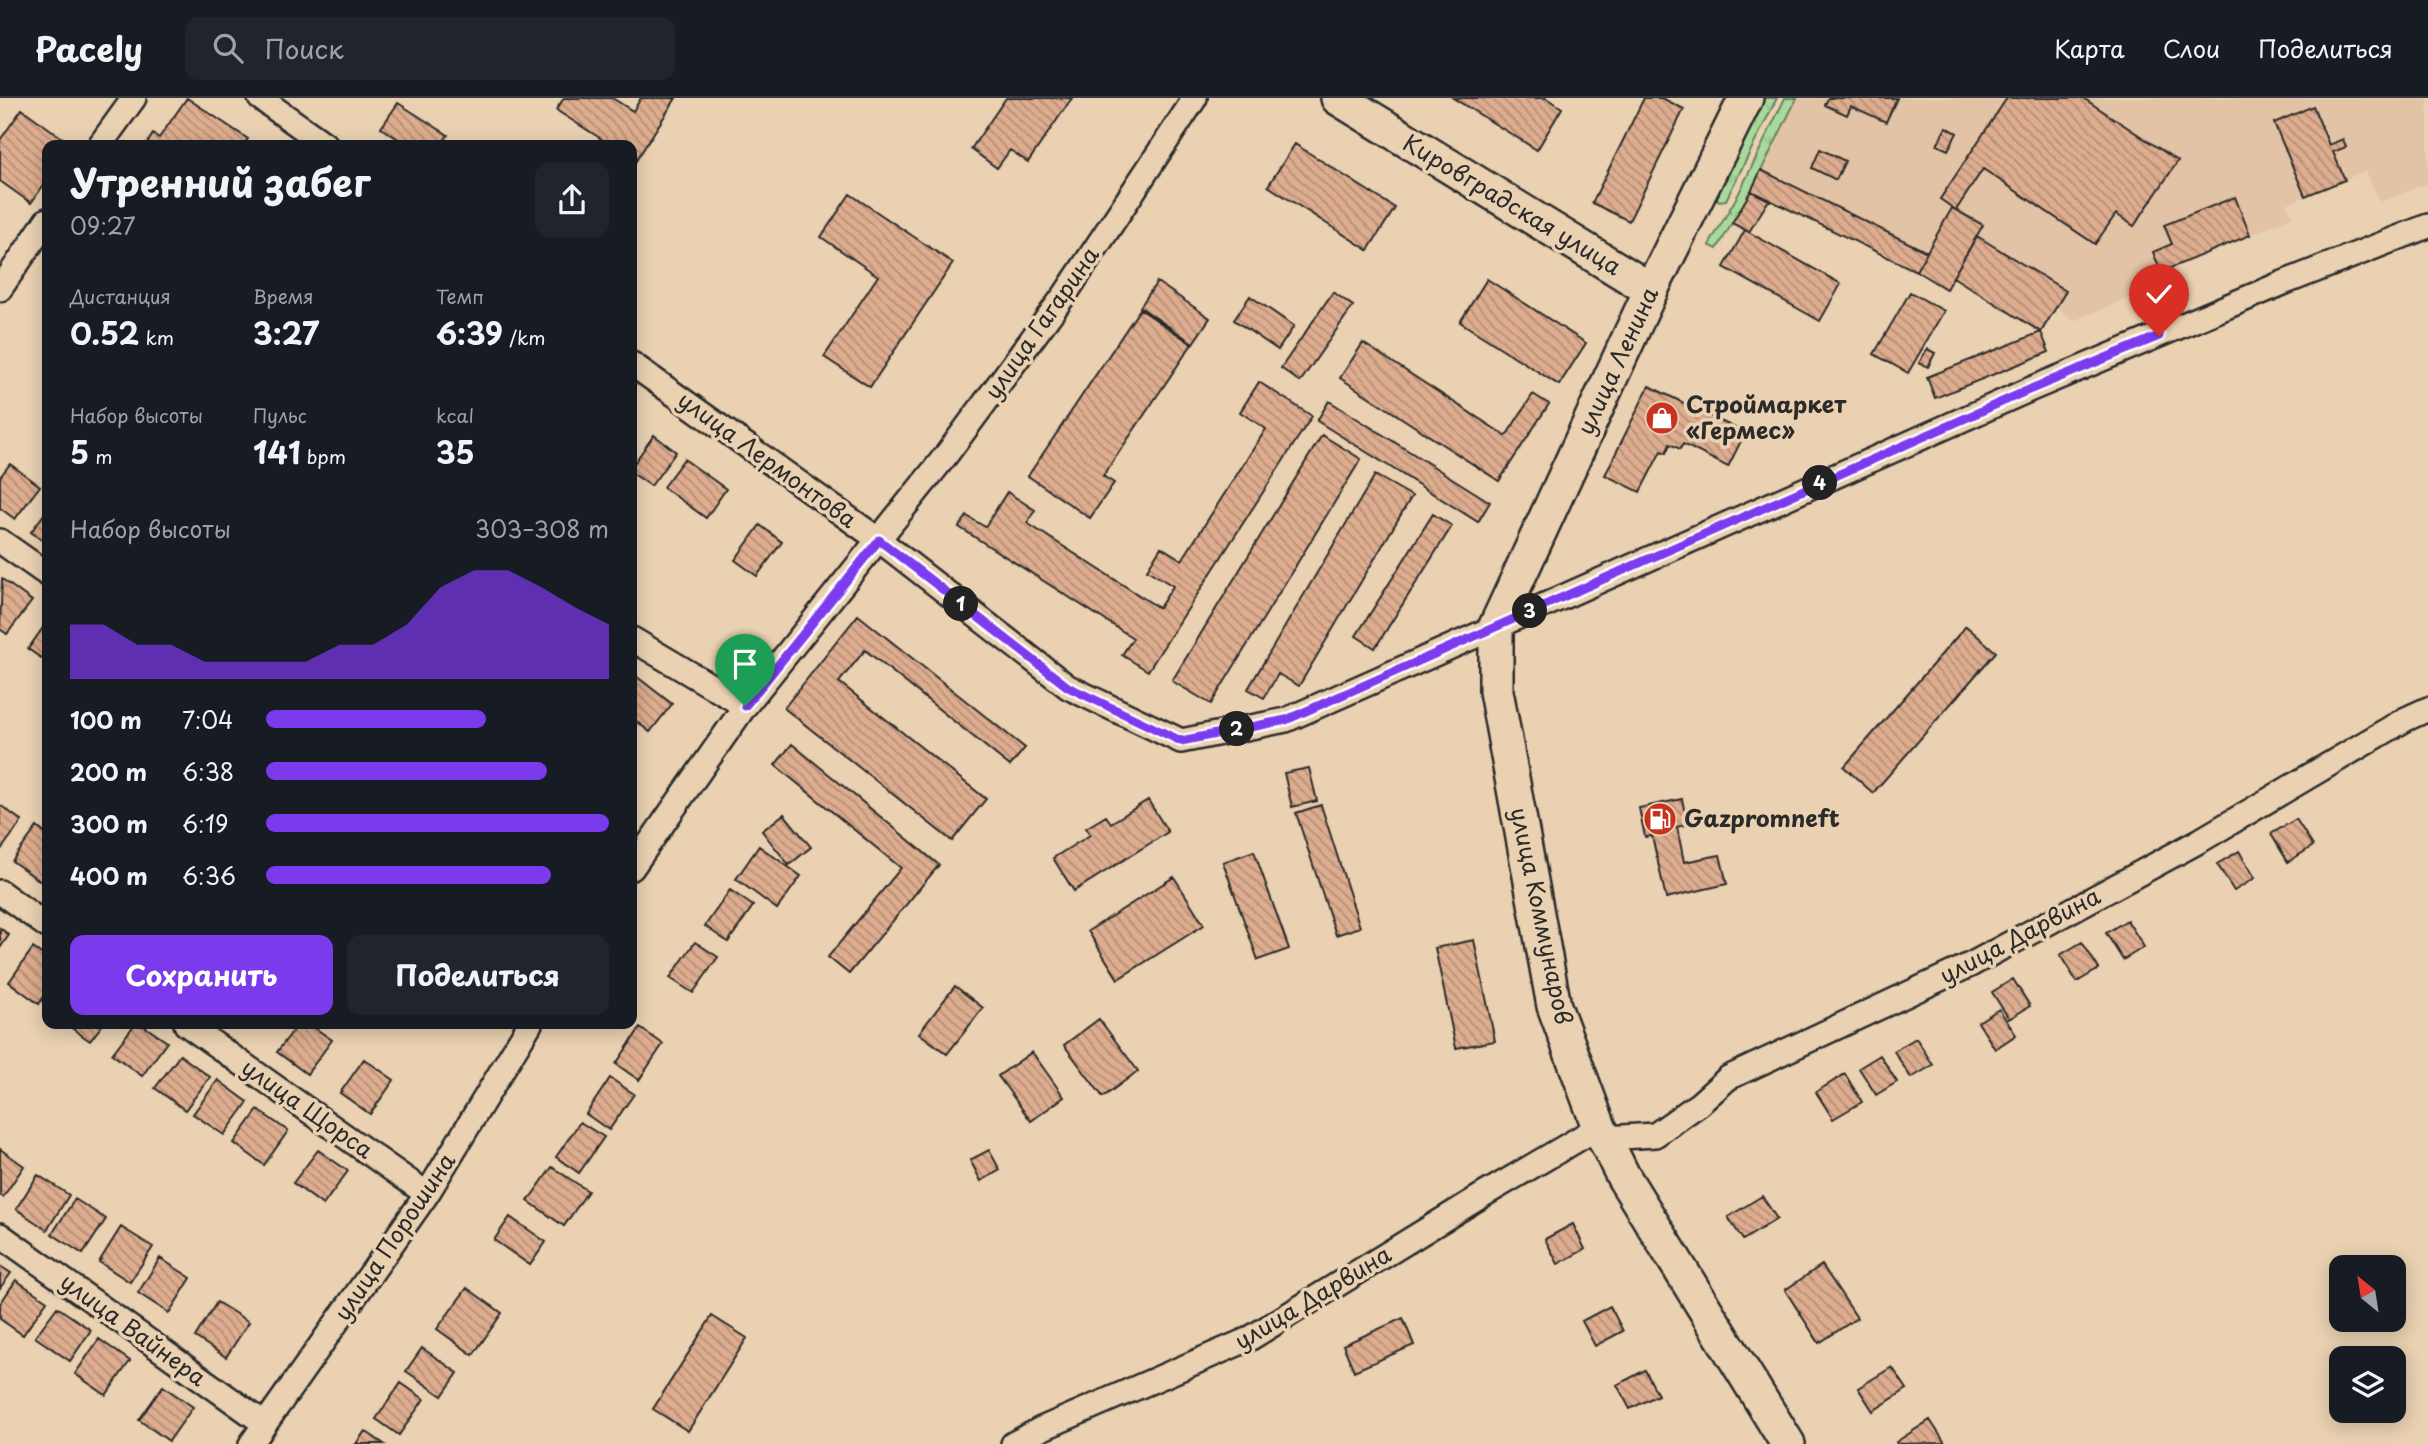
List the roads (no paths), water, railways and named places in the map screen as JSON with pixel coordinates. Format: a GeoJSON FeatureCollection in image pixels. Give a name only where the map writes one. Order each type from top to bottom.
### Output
{"type":"FeatureCollection","features":[{"type":"Feature","properties":{"kind":"main road","name":"Кировградская улица"},"geometry":{"type":"LineString","coordinates":[[1338,98],[1651,290]]}},
{"type":"Feature","properties":{"kind":"main road","name":"улица Ленина"},"geometry":{"type":"LineString","coordinates":[[1496,626],[1651,290],[1746,98]]}},
{"type":"Feature","properties":{"kind":"main road","name":"улица Коммунаров"},"geometry":{"type":"LineString","coordinates":[[1496,626],[1496,691],[1554,1006],[1602,1132],[1623,1176],[1788,1444]]}},
{"type":"Feature","properties":{"kind":"street"},"geometry":{"type":"LineString","coordinates":[[104,140],[134,98]]}},
{"type":"Feature","properties":{"kind":"street"},"geometry":{"type":"LineString","coordinates":[[260,98],[319,140]]}},
{"type":"Feature","properties":{"kind":"street","name":"улица Гагарина"},"geometry":{"type":"LineString","coordinates":[[879,540],[947,454],[1066,293],[1195,98]]}},
{"type":"Feature","properties":{"kind":"street"},"geometry":{"type":"LineString","coordinates":[[1496,626],[2031,389],[2283,283],[2428,226]]}},
{"type":"Feature","properties":{"kind":"street"},"geometry":{"type":"LineString","coordinates":[[0,289],[42,227]]}},
{"type":"Feature","properties":{"kind":"street","name":"улица Лермонтова"},"geometry":{"type":"LineString","coordinates":[[637,368],[879,540],[1068,687],[1181,741],[1286,720],[1496,626]]}},
{"type":"Feature","properties":{"kind":"street"},"geometry":{"type":"LineString","coordinates":[[637,861],[745,706],[879,540]]}},
{"type":"Feature","properties":{"kind":"street"},"geometry":{"type":"LineString","coordinates":[[0,541],[42,570]]}},
{"type":"Feature","properties":{"kind":"street"},"geometry":{"type":"LineString","coordinates":[[637,642],[745,706]]}},
{"type":"Feature","properties":{"kind":"street","name":"улица Дарвина"},"geometry":{"type":"LineString","coordinates":[[1013,1444],[1041,1429],[1249,1339],[1602,1132],[1655,1135],[1699,1104],[1728,1078],[1972,964],[2201,840],[2406,719],[2428,709]]}},
{"type":"Feature","properties":{"kind":"street"},"geometry":{"type":"LineString","coordinates":[[0,892],[42,922]]}},
{"type":"Feature","properties":{"kind":"street","name":"улица Щорса"},"geometry":{"type":"LineString","coordinates":[[193,1029],[427,1194]]}},
{"type":"Feature","properties":{"kind":"street","name":"улица Порошина"},"geometry":{"type":"LineString","coordinates":[[251,1444],[427,1194],[527,1029]]}},
{"type":"Feature","properties":{"kind":"street","name":"улица Вайнера"},"geometry":{"type":"LineString","coordinates":[[0,1235],[265,1424]]}},
{"type":"Feature","properties":{"kind":"place","name":"Строймаркет «Гермес»"},"geometry":{"type":"Point","coordinates":[1662,418]}},
{"type":"Feature","properties":{"kind":"place","name":"Gazpromneft"},"geometry":{"type":"Point","coordinates":[1660,819]}}]}
